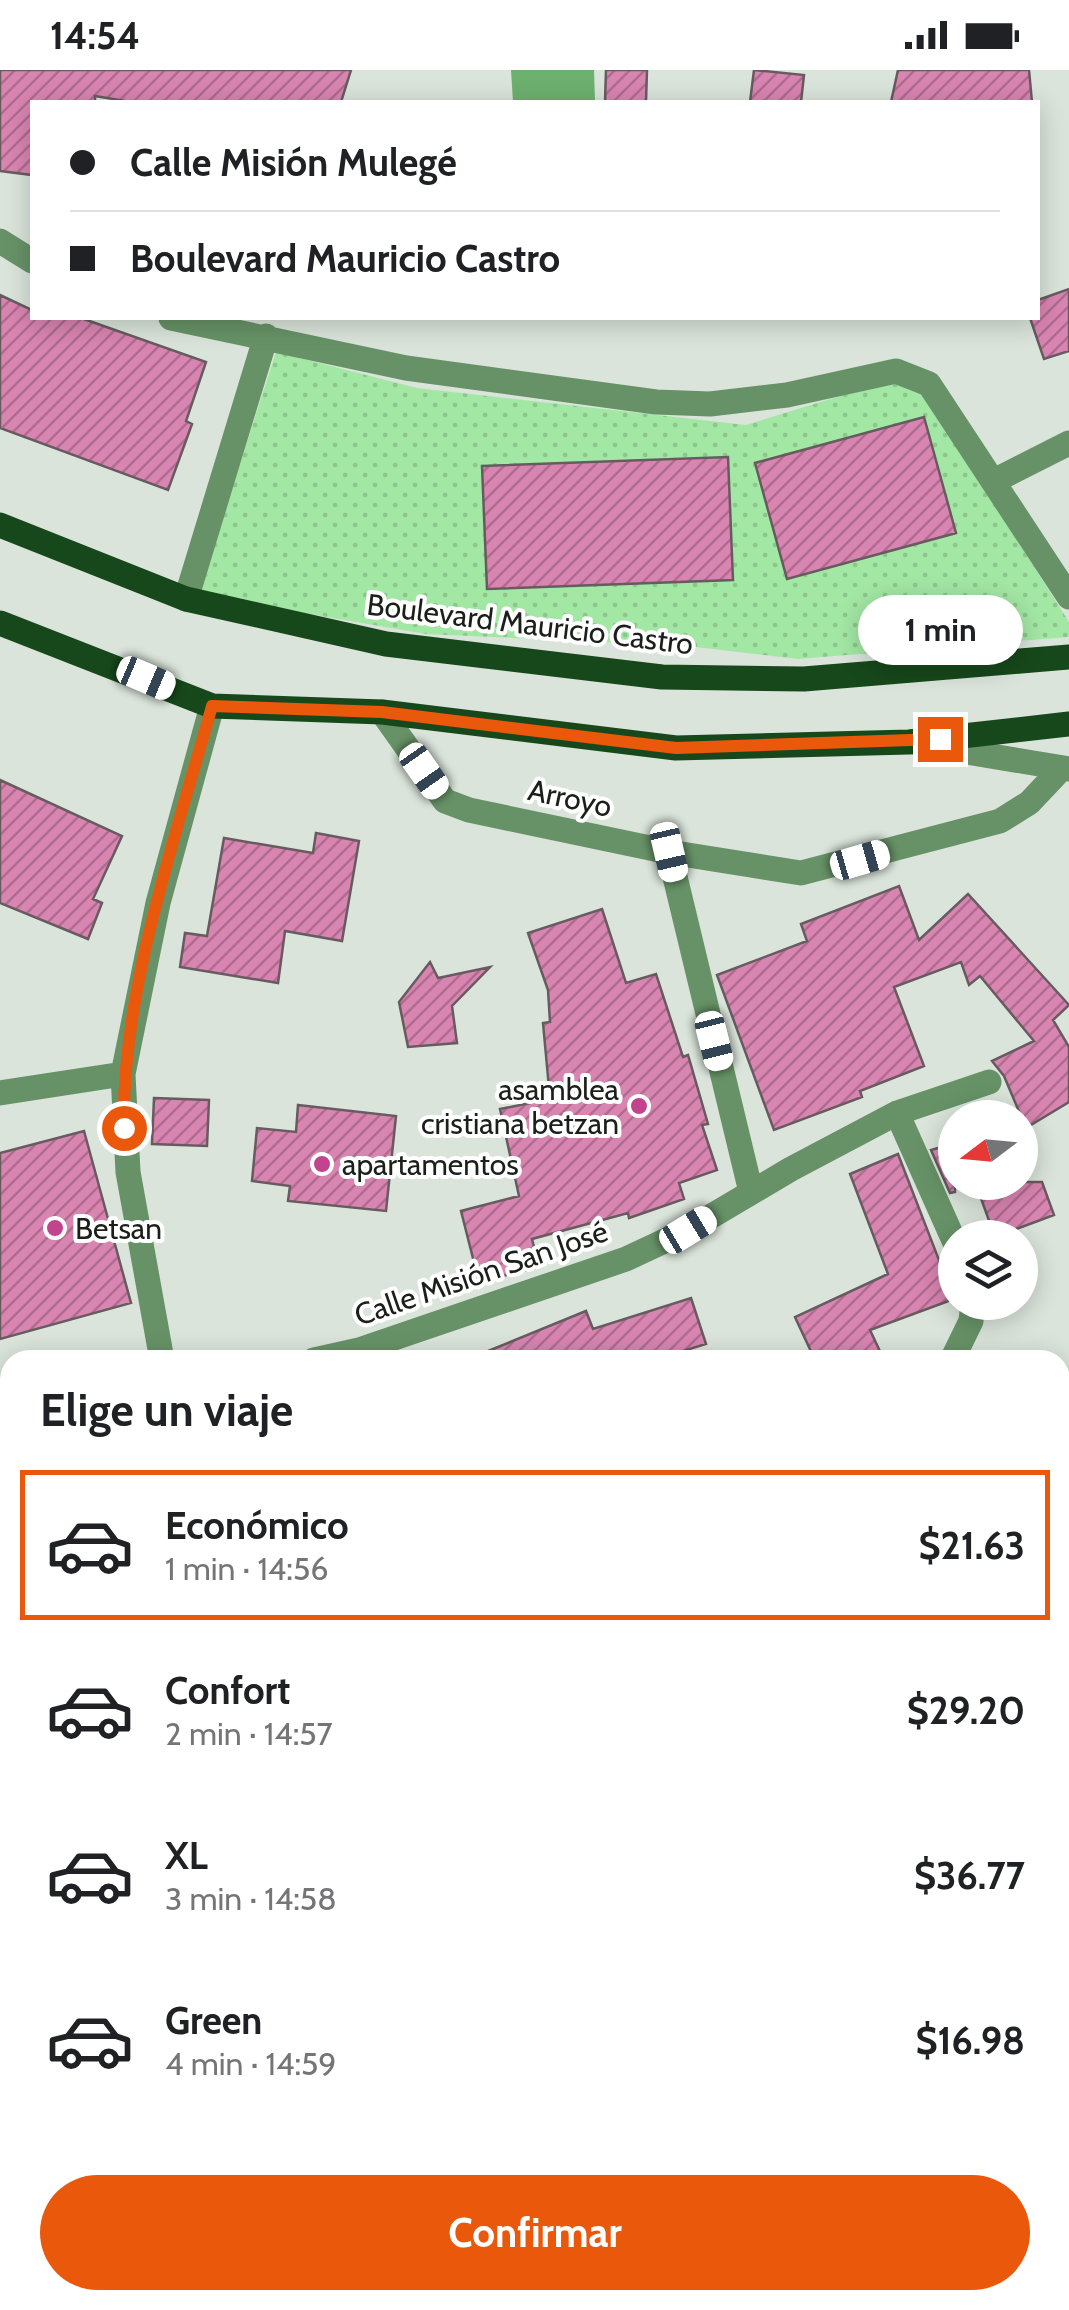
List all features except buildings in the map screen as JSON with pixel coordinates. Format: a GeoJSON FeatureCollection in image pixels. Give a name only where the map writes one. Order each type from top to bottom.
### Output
{"type":"FeatureCollection","features":[{"type":"Feature","properties":{"kind":"main road","name":"Boulevard Mauricio Castro"},"geometry":{"type":"LineString","coordinates":[[0,525],[186,599],[386,644],[662,677],[804,679],[1069,657]]}},
{"type":"Feature","properties":{"kind":"main road"},"geometry":{"type":"LineString","coordinates":[[0,624],[212,706],[382,712],[676,748],[909,742],[1069,724]]}},
{"type":"Feature","properties":{"kind":"street"},"geometry":{"type":"LineString","coordinates":[[0,240],[30,259]]}},
{"type":"Feature","properties":{"kind":"street"},"geometry":{"type":"LineString","coordinates":[[182,320],[406,368],[656,402],[710,404],[787,395],[896,371],[929,384],[1069,597]]}},
{"type":"Feature","properties":{"kind":"street"},"geometry":{"type":"LineString","coordinates":[[186,599],[266,336]]}},
{"type":"Feature","properties":{"kind":"street"},"geometry":{"type":"LineString","coordinates":[[994,481],[1069,443]]}},
{"type":"Feature","properties":{"kind":"street"},"geometry":{"type":"LineString","coordinates":[[160,1350],[128,1172],[122,1074],[158,903],[212,706]]}},
{"type":"Feature","properties":{"kind":"street","name":"Arroyo"},"geometry":{"type":"LineString","coordinates":[[382,712],[445,801],[469,810],[669,852],[801,873],[825,870],[1000,821],[1029,804],[1066,768]]}},
{"type":"Feature","properties":{"kind":"street"},"geometry":{"type":"LineString","coordinates":[[909,742],[1066,768]]}},
{"type":"Feature","properties":{"kind":"street"},"geometry":{"type":"LineString","coordinates":[[669,852],[750,1192]]}},
{"type":"Feature","properties":{"kind":"street"},"geometry":{"type":"LineString","coordinates":[[0,1093],[122,1074]]}},
{"type":"Feature","properties":{"kind":"street","name":"Calle Misión San José"},"geometry":{"type":"LineString","coordinates":[[359,1350],[626,1260],[688,1230],[897,1113],[990,1082]]}},
{"type":"Feature","properties":{"kind":"street"},"geometry":{"type":"LineString","coordinates":[[897,1113],[945,1220]]}},
{"type":"Feature","properties":{"kind":"street"},"geometry":{"type":"LineString","coordinates":[[957,1350],[972,1320]]}},
{"type":"Feature","properties":{"kind":"shaded area"},"geometry":{"type":"Polygon","coordinates":[[[511,70],[594,70],[595,100],[513,100],[511,70]]]}},
{"type":"Feature","properties":{"kind":"shaded area"},"geometry":{"type":"Polygon","coordinates":[[[276,352],[417,388],[746,425],[892,380],[924,392],[1069,622],[1069,637],[798,659],[687,646],[426,634],[198,595],[276,352]]]}},
{"type":"Feature","properties":{"kind":"place","name":"asamblea cristiana betzan"},"geometry":{"type":"Point","coordinates":[639,1106]}},
{"type":"Feature","properties":{"kind":"place","name":"apartamentos"},"geometry":{"type":"Point","coordinates":[322,1164]}},
{"type":"Feature","properties":{"kind":"place","name":"Betsan"},"geometry":{"type":"Point","coordinates":[55,1228]}},
{"type":"Feature","properties":{"kind":"route"},"geometry":{"type":"LineString","coordinates":[[124,1128],[122,1074],[158,903],[212,706],[382,712],[676,748],[940,739]]}}]}
